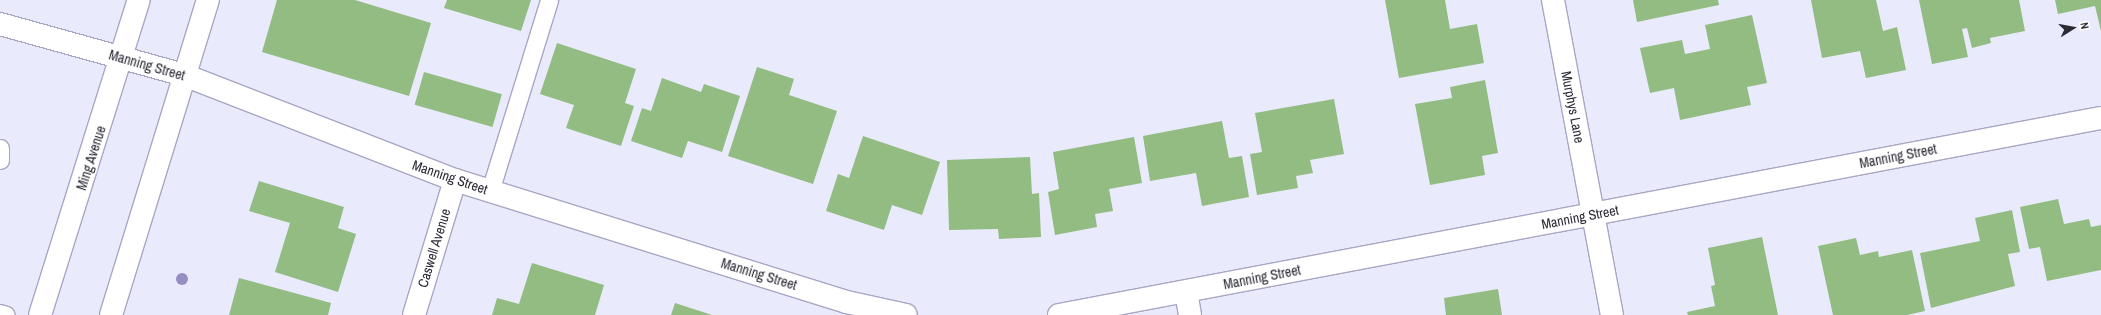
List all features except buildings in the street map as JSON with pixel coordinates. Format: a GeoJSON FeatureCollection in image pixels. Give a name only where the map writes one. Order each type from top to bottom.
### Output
{"type":"FeatureCollection","features":[{"type":"Feature","properties":{"kind":"street","name":"Ming Avenue"},"geometry":{"type":"LineString","coordinates":[[40,315],[123,58],[140,0]]}},
{"type":"Feature","properties":{"kind":"street"},"geometry":{"type":"LineString","coordinates":[[111,315],[208,0]]}},
{"type":"Feature","properties":{"kind":"street","name":"Murphys Lane"},"geometry":{"type":"LineString","coordinates":[[1553,0],[1612,315]]}},
{"type":"Feature","properties":{"kind":"street","name":"Manning Street"},"geometry":{"type":"LineString","coordinates":[[0,24],[184,74],[455,180],[845,308],[906,315]]}},
{"type":"Feature","properties":{"kind":"street","name":"Manning Street"},"geometry":{"type":"LineString","coordinates":[[1058,315],[1594,215],[2101,118]]}},
{"type":"Feature","properties":{"kind":"street","name":"Caswell Avenue"},"geometry":{"type":"LineString","coordinates":[[414,315],[455,180]]}},
{"type":"Feature","properties":{"kind":"street"},"geometry":{"type":"LineString","coordinates":[[1186,292],[1190,315]]}},
{"type":"Feature","properties":{"kind":"lane"},"geometry":{"type":"LineString","coordinates":[[490,191],[549,0]]}},
{"type":"Feature","properties":{"kind":"lane"},"geometry":{"type":"LineString","coordinates":[[0,148],[0,160]]}},
{"type":"Feature","properties":{"kind":"lane"},"geometry":{"type":"LineString","coordinates":[[0,313],[6,315]]}}]}
